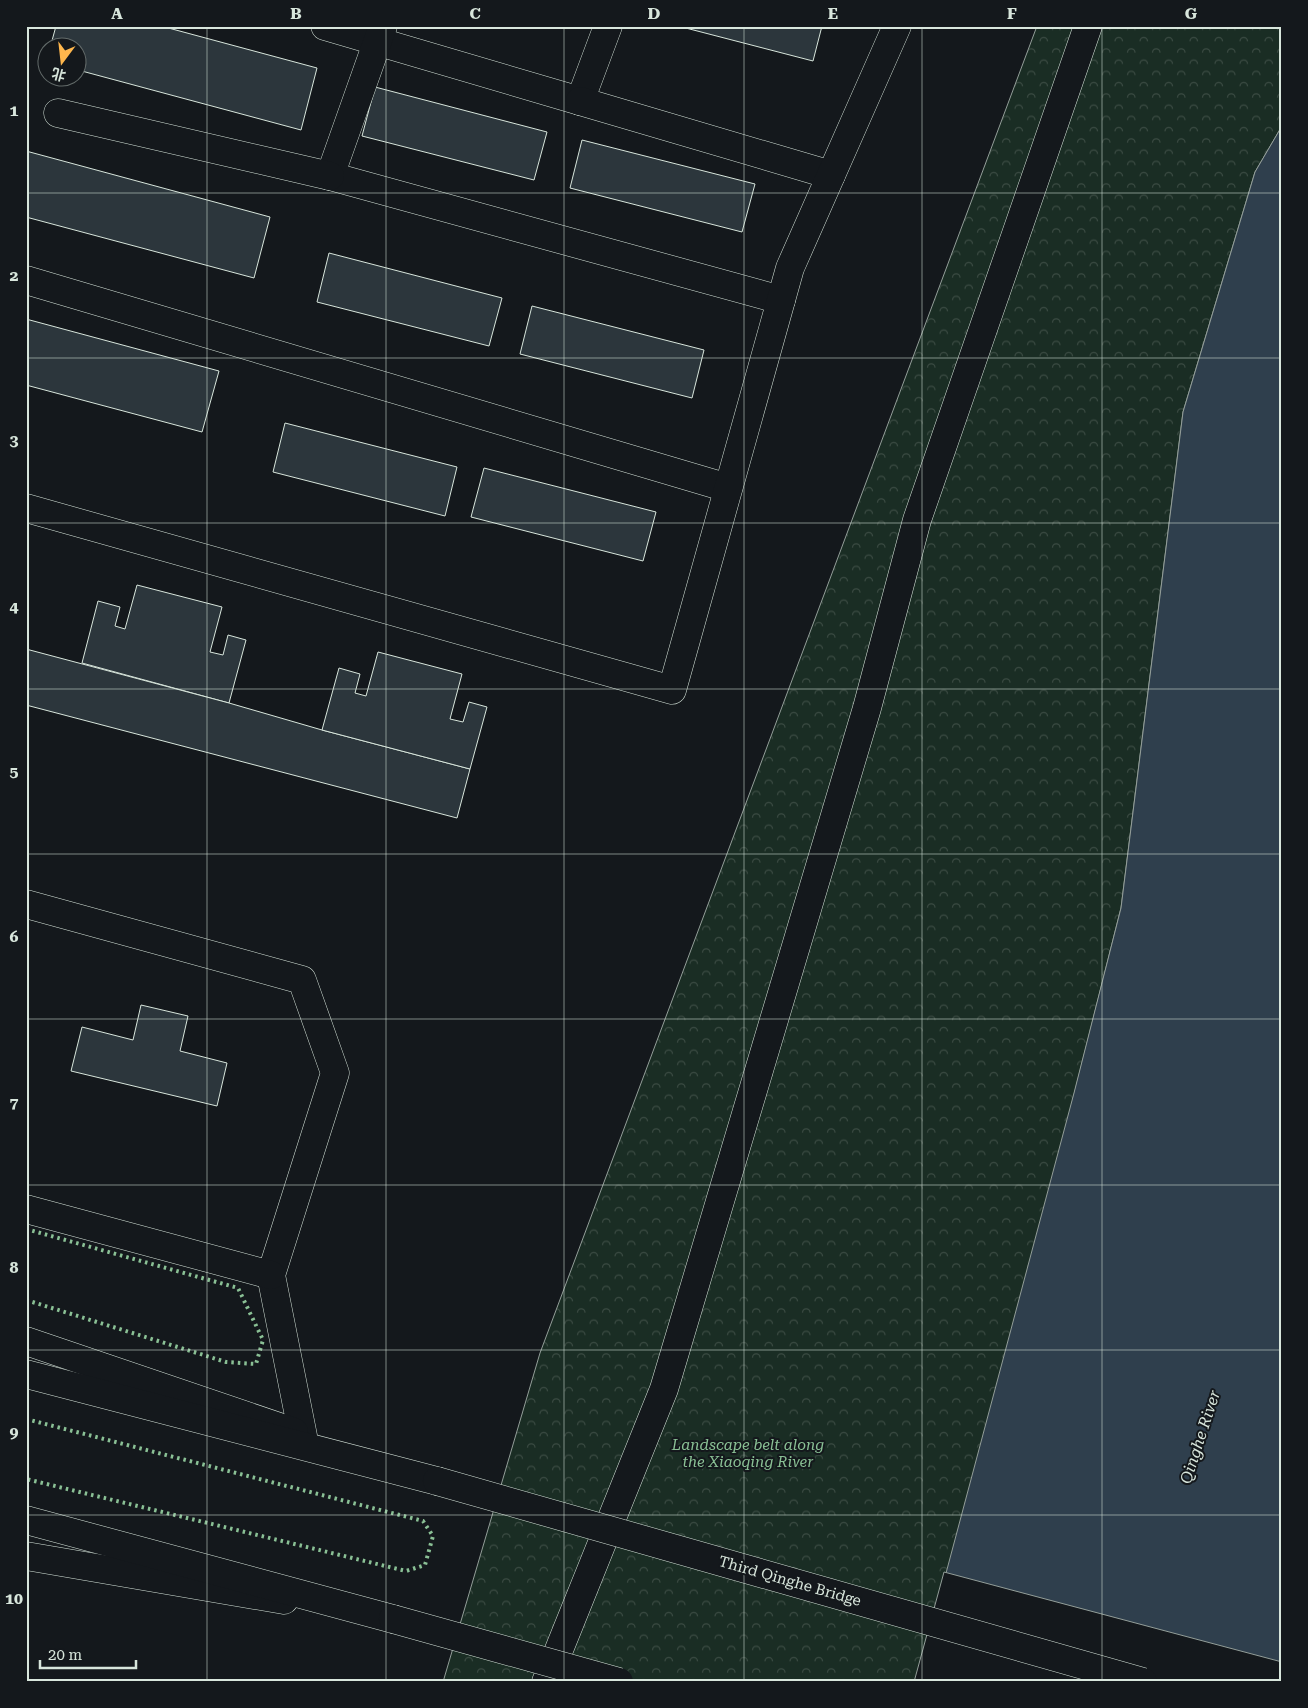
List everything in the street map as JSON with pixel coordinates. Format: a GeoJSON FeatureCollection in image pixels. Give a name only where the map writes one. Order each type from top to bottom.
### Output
{"type":"FeatureCollection","features":[{"type":"Feature","properties":{"kind":"main road"},"geometry":{"type":"LineString","coordinates":[[325,26],[381,34],[580,101],[831,175]]}},
{"type":"Feature","properties":{"kind":"main road"},"geometry":{"type":"LineString","coordinates":[[580,101],[608,26]]}},
{"type":"Feature","properties":{"kind":"main road"},"geometry":{"type":"LineString","coordinates":[[26,508],[672,690],[790,268],[897,26]]}},
{"type":"Feature","properties":{"kind":"main road"},"geometry":{"type":"LineString","coordinates":[[546,1682],[664,1389],[864,718],[917,520],[1088,26]]}},
{"type":"Feature","properties":{"kind":"main road"},"geometry":{"type":"LineString","coordinates":[[330,176],[381,34]]}},
{"type":"Feature","properties":{"kind":"main road"},"geometry":{"type":"LineString","coordinates":[[58,113],[330,176],[781,300]]}},
{"type":"Feature","properties":{"kind":"main road"},"geometry":{"type":"LineString","coordinates":[[26,280],[728,488]]}},
{"type":"Feature","properties":{"kind":"main road"},"geometry":{"type":"LineString","coordinates":[[26,904],[302,980],[335,1073],[272,1275],[303,1436]]}},
{"type":"Feature","properties":{"kind":"main road"},"geometry":{"type":"LineString","coordinates":[[26,1209],[272,1275]]}},
{"type":"Feature","properties":{"kind":"main road"},"geometry":{"type":"LineString","coordinates":[[26,1341],[438,1481]]}},
{"type":"Feature","properties":{"kind":"main road"},"geometry":{"type":"LineString","coordinates":[[26,1374],[438,1481]]}},
{"type":"Feature","properties":{"kind":"main road","name":"Third Qinghe Bridge"},"geometry":{"type":"LineString","coordinates":[[438,1481],[1143,1682]]}},
{"type":"Feature","properties":{"kind":"main road"},"geometry":{"type":"LineString","coordinates":[[26,1520],[619,1682]]}},
{"type":"Feature","properties":{"kind":"main road"},"geometry":{"type":"LineString","coordinates":[[26,1556],[394,1619]]}},
{"type":"Feature","properties":{"kind":"green space","name":"Landscape belt along the Xiaoqing River"},"geometry":{"type":"Polygon","coordinates":[[[1037,26],[1282,26],[1282,126],[1255,172],[1183,412],[1121,908],[982,1461],[920,1682],[443,1682],[540,1353],[1037,26]]]}},
{"type":"Feature","properties":{"kind":"water","name":"Qinghe River"},"geometry":{"type":"Polygon","coordinates":[[[1282,126],[1282,1682],[917,1682],[1074,1093],[1121,908],[1183,412],[1255,172],[1282,126]]]}},
{"type":"Feature","properties":{"kind":"pier"},"geometry":{"type":"Polygon","coordinates":[[[944,1572],[1282,1662],[1282,1682],[914,1682],[944,1572]]]}},
{"type":"Feature","properties":{"kind":"building"},"geometry":{"type":"Polygon","coordinates":[[[56,26],[161,26],[317,68],[301,130],[88,73],[88,38],[53,38],[56,26]]]}},
{"type":"Feature","properties":{"kind":"building"},"geometry":{"type":"Polygon","coordinates":[[[678,26],[822,26],[813,61],[678,26]]]}},
{"type":"Feature","properties":{"kind":"building"},"geometry":{"type":"Polygon","coordinates":[[[375,87],[547,132],[534,180],[362,136],[375,87]]]}},
{"type":"Feature","properties":{"kind":"building"},"geometry":{"type":"Polygon","coordinates":[[[582,140],[755,184],[742,232],[570,188],[582,140]]]}},
{"type":"Feature","properties":{"kind":"building"},"geometry":{"type":"Polygon","coordinates":[[[26,151],[270,217],[254,278],[26,217],[26,151]]]}},
{"type":"Feature","properties":{"kind":"building"},"geometry":{"type":"Polygon","coordinates":[[[329,253],[502,298],[489,346],[317,302],[329,253]]]}},
{"type":"Feature","properties":{"kind":"building"},"geometry":{"type":"Polygon","coordinates":[[[532,306],[704,350],[692,398],[520,354],[532,306]]]}},
{"type":"Feature","properties":{"kind":"building"},"geometry":{"type":"Polygon","coordinates":[[[26,319],[219,371],[202,432],[26,385],[26,319]]]}},
{"type":"Feature","properties":{"kind":"building"},"geometry":{"type":"Polygon","coordinates":[[[285,423],[457,467],[445,516],[273,472],[285,423]]]}},
{"type":"Feature","properties":{"kind":"building"},"geometry":{"type":"Polygon","coordinates":[[[484,468],[656,512],[643,561],[471,517],[484,468]]]}},
{"type":"Feature","properties":{"kind":"building"},"geometry":{"type":"Polygon","coordinates":[[[137,585],[222,607],[210,652],[223,655],[228,635],[246,640],[229,703],[82,663],[98,601],[120,607],[115,626],[125,629],[137,585]]]}},
{"type":"Feature","properties":{"kind":"building"},"geometry":{"type":"Polygon","coordinates":[[[26,649],[470,769],[457,818],[26,705],[26,649]]]}},
{"type":"Feature","properties":{"kind":"building"},"geometry":{"type":"Polygon","coordinates":[[[378,652],[462,674],[450,719],[463,722],[469,702],[487,707],[470,769],[322,730],[339,668],[360,674],[355,693],[366,696],[378,652]]]}},
{"type":"Feature","properties":{"kind":"building"},"geometry":{"type":"Polygon","coordinates":[[[141,1005],[188,1016],[180,1051],[227,1063],[217,1106],[71,1071],[82,1027],[133,1040],[141,1005]]]}},
{"type":"Feature","properties":{"kind":"hedge"},"geometry":{"type":"LineString","coordinates":[[26,1229],[238,1288],[263,1340],[256,1364],[226,1362],[26,1300]]}},
{"type":"Feature","properties":{"kind":"hedge"},"geometry":{"type":"LineString","coordinates":[[26,1419],[423,1521],[433,1536],[425,1565],[406,1571],[26,1479]]}}]}
